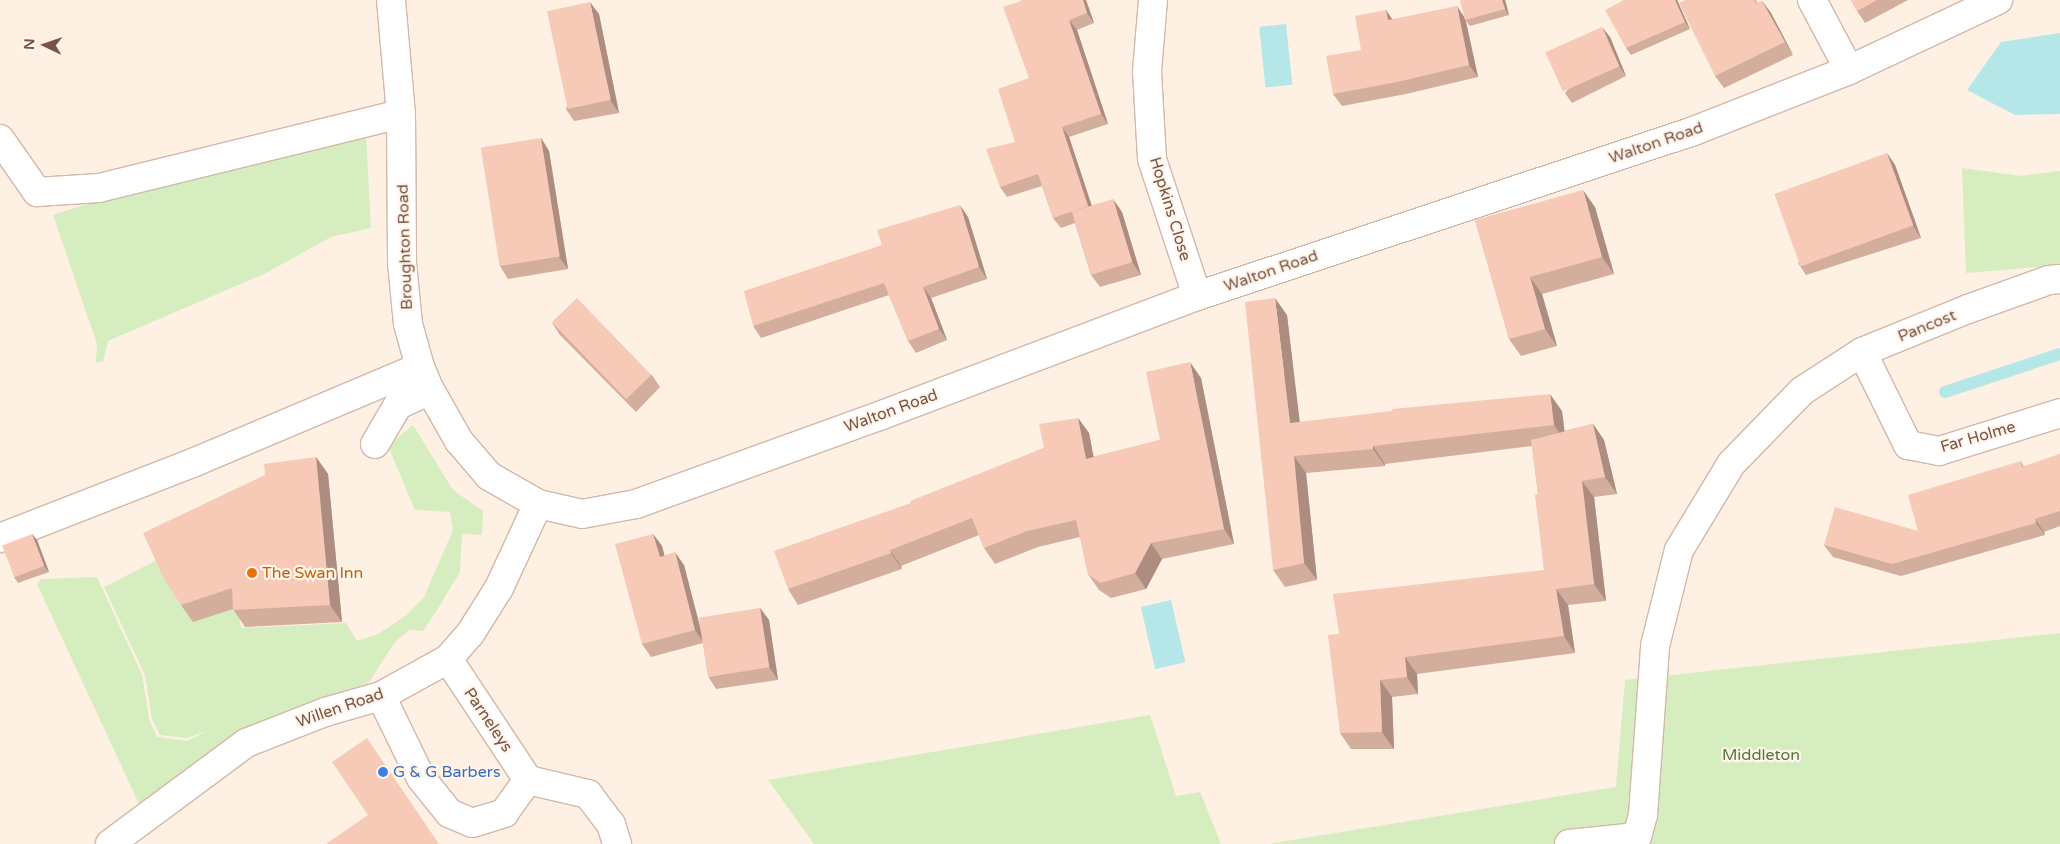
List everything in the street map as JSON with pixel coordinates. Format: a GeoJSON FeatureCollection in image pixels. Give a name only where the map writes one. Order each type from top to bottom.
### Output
{"type":"FeatureCollection","features":[{"type":"Feature","properties":{"kind":"street","name":"Broughton Road"},"geometry":{"type":"LineString","coordinates":[[391,0],[401,114],[402,263],[408,324],[425,378],[459,441],[489,476],[538,504]]}},
{"type":"Feature","properties":{"kind":"street","name":"Hopkins Close"},"geometry":{"type":"LineString","coordinates":[[1153,0],[1147,72],[1152,159],[1197,296]]}},
{"type":"Feature","properties":{"kind":"street"},"geometry":{"type":"LineString","coordinates":[[1812,0],[1849,70]]}},
{"type":"Feature","properties":{"kind":"street","name":"Walton Road"},"geometry":{"type":"LineString","coordinates":[[538,504],[582,514],[636,504],[882,415],[1197,296],[1692,132],[1849,70],[1998,0]]}},
{"type":"Feature","properties":{"kind":"street"},"geometry":{"type":"LineString","coordinates":[[0,139],[36,192],[99,188],[401,114]]}},
{"type":"Feature","properties":{"kind":"street","name":"Pancost"},"geometry":{"type":"LineString","coordinates":[[1569,844],[1637,836],[1643,815],[1655,646],[1679,550],[1731,464],[1802,391],[1862,352],[1968,309],[2049,280],[2060,279]]}},
{"type":"Feature","properties":{"kind":"street","name":"Far Holme"},"geometry":{"type":"LineString","coordinates":[[1862,352],[1908,445],[1939,451],[2060,413]]}},
{"type":"Feature","properties":{"kind":"street"},"geometry":{"type":"LineString","coordinates":[[375,444],[398,405],[425,378]]}},
{"type":"Feature","properties":{"kind":"street"},"geometry":{"type":"LineString","coordinates":[[0,538],[195,462],[425,378]]}},
{"type":"Feature","properties":{"kind":"street","name":"Willen Road"},"geometry":{"type":"LineString","coordinates":[[110,844],[246,743],[325,712],[381,696],[448,659],[470,634],[499,588],[538,504]]}},
{"type":"Feature","properties":{"kind":"street","name":"Parneleys"},"geometry":{"type":"LineString","coordinates":[[448,659],[528,780]]}},
{"type":"Feature","properties":{"kind":"street"},"geometry":{"type":"LineString","coordinates":[[381,696],[421,778],[449,813],[472,823],[504,813],[528,780],[588,794],[610,824],[617,844]]}},
{"type":"Feature","properties":{"kind":"green space"},"geometry":{"type":"Polygon","coordinates":[[[366,137],[371,228],[331,237],[266,273],[108,341],[103,361],[96,363],[97,344],[53,215],[151,184],[274,153],[366,137]]]}},
{"type":"Feature","properties":{"kind":"green space"},"geometry":{"type":"Polygon","coordinates":[[[1962,168],[2021,176],[2060,171],[2060,265],[1966,273],[1962,168]]]}},
{"type":"Feature","properties":{"kind":"green space"},"geometry":{"type":"Polygon","coordinates":[[[413,425],[453,490],[483,511],[482,535],[462,534],[460,572],[423,631],[409,630],[395,642],[367,685],[239,736],[140,806],[37,584],[41,579],[97,577],[142,675],[149,719],[157,737],[187,741],[207,731],[186,738],[160,735],[152,719],[145,675],[104,587],[163,557],[244,605],[238,608],[241,628],[346,623],[357,641],[378,634],[407,615],[424,597],[453,530],[450,512],[415,510],[388,446],[413,425]]]}},
{"type":"Feature","properties":{"kind":"green space","name":"Middleton"},"geometry":{"type":"Polygon","coordinates":[[[2060,633],[2060,844],[1269,844],[1616,787],[1625,680],[2060,633]]]}},
{"type":"Feature","properties":{"kind":"green space"},"geometry":{"type":"Polygon","coordinates":[[[1150,715],[1176,796],[1200,792],[1221,844],[814,844],[768,780],[1150,715]]]}},
{"type":"Feature","properties":{"kind":"water"},"geometry":{"type":"Polygon","coordinates":[[[1286,24],[1292,85],[1266,87],[1259,27],[1286,24]]]}},
{"type":"Feature","properties":{"kind":"water"},"geometry":{"type":"Polygon","coordinates":[[[2060,33],[2060,114],[2015,115],[1967,90],[2001,42],[2060,33]]]}},
{"type":"Feature","properties":{"kind":"water"},"geometry":{"type":"Polygon","coordinates":[[[1171,600],[1185,662],[1155,669],[1141,607],[1171,600]]]}},
{"type":"Feature","properties":{"kind":"building"},"geometry":{"type":"Polygon","coordinates":[[[1021,0],[1083,0],[1087,13],[1069,20],[1101,114],[1062,127],[1088,206],[1053,218],[1038,174],[1000,187],[986,149],[1015,142],[998,89],[1029,78],[1003,7],[1021,0]]]}},
{"type":"Feature","properties":{"kind":"building"},"geometry":{"type":"Polygon","coordinates":[[[1460,0],[1502,0],[1505,9],[1465,20],[1460,0]]]}},
{"type":"Feature","properties":{"kind":"building"},"geometry":{"type":"Polygon","coordinates":[[[1624,0],[1675,0],[1685,22],[1626,48],[1605,10],[1624,0]]]}},
{"type":"Feature","properties":{"kind":"building"},"geometry":{"type":"Polygon","coordinates":[[[1686,0],[1754,0],[1756,4],[1762,1],[1785,42],[1715,76],[1679,3],[1686,0]]]}},
{"type":"Feature","properties":{"kind":"building"},"geometry":{"type":"Polygon","coordinates":[[[1851,0],[1877,0],[1857,11],[1851,0]]]}},
{"type":"Feature","properties":{"kind":"building"},"geometry":{"type":"Polygon","coordinates":[[[590,2],[611,100],[568,109],[547,11],[590,2]]]}},
{"type":"Feature","properties":{"kind":"building"},"geometry":{"type":"Polygon","coordinates":[[[1457,6],[1469,65],[1397,82],[1333,94],[1326,56],[1361,50],[1355,16],[1386,10],[1388,20],[1457,6]]]}},
{"type":"Feature","properties":{"kind":"building"},"geometry":{"type":"Polygon","coordinates":[[[1602,27],[1619,66],[1563,92],[1545,52],[1602,27]]]}},
{"type":"Feature","properties":{"kind":"building"},"geometry":{"type":"Polygon","coordinates":[[[541,138],[560,257],[500,266],[481,148],[541,138]]]}},
{"type":"Feature","properties":{"kind":"building"},"geometry":{"type":"Polygon","coordinates":[[[1887,153],[1913,225],[1801,266],[1774,194],[1887,153]]]}},
{"type":"Feature","properties":{"kind":"building"},"geometry":{"type":"Polygon","coordinates":[[[1583,190],[1602,257],[1530,277],[1545,329],[1509,339],[1475,220],[1583,190]]]}},
{"type":"Feature","properties":{"kind":"building"},"geometry":{"type":"Polygon","coordinates":[[[1113,199],[1132,262],[1091,275],[1072,212],[1113,199]]]}},
{"type":"Feature","properties":{"kind":"building"},"geometry":{"type":"Polygon","coordinates":[[[960,205],[979,267],[923,287],[939,329],[908,341],[884,283],[753,326],[744,291],[882,245],[877,230],[960,205]]]}},
{"type":"Feature","properties":{"kind":"building"},"geometry":{"type":"Polygon","coordinates":[[[577,298],[651,375],[626,399],[552,322],[577,298]]]}},
{"type":"Feature","properties":{"kind":"building"},"geometry":{"type":"Polygon","coordinates":[[[1275,298],[1290,423],[1392,411],[1392,409],[1550,394],[1554,425],[1373,446],[1373,449],[1294,456],[1304,563],[1273,570],[1245,302],[1275,298]]]}},
{"type":"Feature","properties":{"kind":"building"},"geometry":{"type":"Polygon","coordinates":[[[1190,362],[1224,529],[1151,543],[1135,573],[1100,583],[1088,574],[1076,520],[1027,531],[984,548],[972,518],[890,550],[891,553],[788,589],[774,551],[911,503],[910,501],[1044,448],[1039,424],[1078,418],[1086,459],[1160,440],[1146,372],[1190,362]]]}},
{"type":"Feature","properties":{"kind":"building"},"geometry":{"type":"Polygon","coordinates":[[[1593,424],[1605,477],[1582,481],[1594,584],[1556,589],[1564,636],[1405,657],[1407,677],[1380,680],[1382,732],[1340,733],[1328,635],[1339,634],[1333,594],[1544,570],[1535,495],[1538,494],[1531,440],[1593,424]]]}},
{"type":"Feature","properties":{"kind":"building"},"geometry":{"type":"Polygon","coordinates":[[[2060,454],[2060,511],[2035,519],[2036,523],[1892,564],[1824,545],[1835,507],[1918,531],[1908,495],[2021,461],[2022,467],[2060,454]]]}},
{"type":"Feature","properties":{"kind":"building","name":"The Swan Inn"},"geometry":{"type":"Polygon","coordinates":[[[316,457],[330,605],[233,610],[232,588],[181,605],[164,579],[143,533],[265,475],[264,464],[316,457]]]}},
{"type":"Feature","properties":{"kind":"building"},"geometry":{"type":"Polygon","coordinates":[[[32,534],[44,566],[14,577],[2,545],[32,534]]]}},
{"type":"Feature","properties":{"kind":"building"},"geometry":{"type":"Polygon","coordinates":[[[653,534],[660,557],[675,552],[695,630],[642,644],[615,544],[653,534]]]}},
{"type":"Feature","properties":{"kind":"building"},"geometry":{"type":"Polygon","coordinates":[[[760,608],[769,667],[708,677],[699,618],[760,608]]]}},
{"type":"Feature","properties":{"kind":"building"},"geometry":{"type":"Polygon","coordinates":[[[367,738],[439,844],[326,844],[368,815],[332,762],[367,738]]]}},
{"type":"Feature","properties":{"kind":"waterway"},"geometry":{"type":"LineString","coordinates":[[1945,392],[2060,354]]}},
{"type":"Feature","properties":{"kind":"place","name":"The Swan Inn"},"geometry":{"type":"Point","coordinates":[252,573]}},
{"type":"Feature","properties":{"kind":"place","name":"G & G Barbers"},"geometry":{"type":"Point","coordinates":[383,772]}}]}
